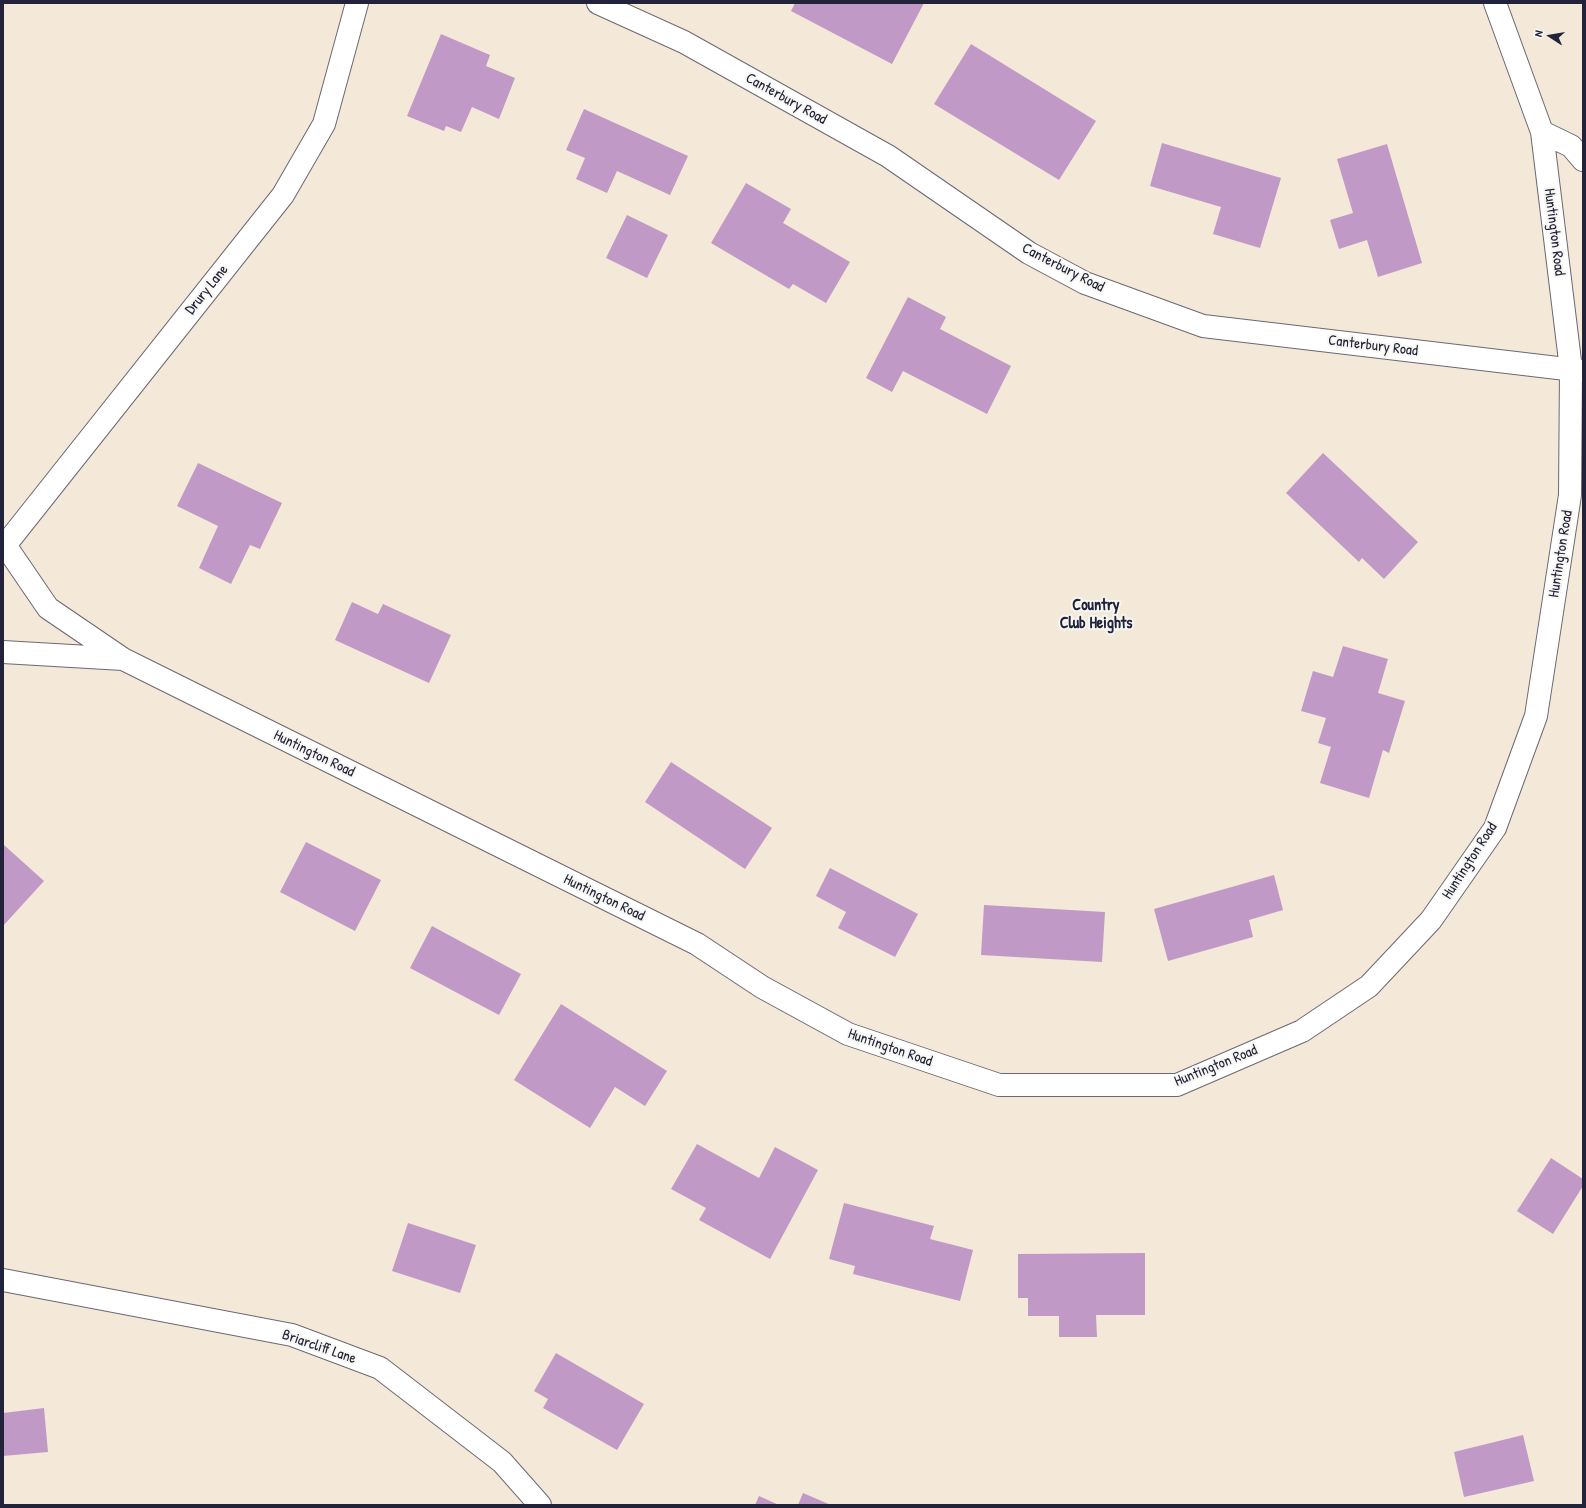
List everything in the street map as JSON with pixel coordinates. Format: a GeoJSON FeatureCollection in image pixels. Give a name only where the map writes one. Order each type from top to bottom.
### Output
{"type":"FeatureCollection","features":[{"type":"Feature","properties":{"kind":"street","name":"Drury Lane"},"geometry":{"type":"LineString","coordinates":[[4,546],[283,195],[324,124],[357,3]]}},
{"type":"Feature","properties":{"kind":"street","name":"Canterbury Road"},"geometry":{"type":"LineString","coordinates":[[598,3],[684,42],[888,156],[1030,253],[1085,283],[1203,326],[1577,370]]}},
{"type":"Feature","properties":{"kind":"street","name":"Huntington Road"},"geometry":{"type":"LineString","coordinates":[[3,652],[123,659],[697,944],[762,987],[848,1034],[999,1085],[1178,1085],[1302,1031],[1369,986],[1431,920],[1495,828],[1536,716],[1570,495],[1577,370],[1542,132],[1495,3]]}},
{"type":"Feature","properties":{"kind":"street"},"geometry":{"type":"LineString","coordinates":[[1542,132],[1570,146],[1583,160]]}},
{"type":"Feature","properties":{"kind":"street"},"geometry":{"type":"LineString","coordinates":[[4,546],[48,608],[123,659]]}},
{"type":"Feature","properties":{"kind":"street","name":"Briarcliff Lane"},"geometry":{"type":"LineString","coordinates":[[3,1280],[292,1335],[380,1368],[502,1462],[540,1505]]}},
{"type":"Feature","properties":{"kind":"building"},"geometry":{"type":"Polygon","coordinates":[[[795,3],[924,3],[892,64],[791,11],[795,3]]]}},
{"type":"Feature","properties":{"kind":"building"},"geometry":{"type":"Polygon","coordinates":[[[441,34],[490,55],[486,66],[515,78],[499,119],[472,107],[461,132],[446,126],[444,131],[407,116],[441,34]]]}},
{"type":"Feature","properties":{"kind":"building"},"geometry":{"type":"Polygon","coordinates":[[[971,44],[1096,121],[1059,180],[934,104],[971,44]]]}},
{"type":"Feature","properties":{"kind":"building"},"geometry":{"type":"Polygon","coordinates":[[[584,109],[688,156],[670,195],[617,171],[607,193],[576,179],[585,158],[566,150],[584,109]]]}},
{"type":"Feature","properties":{"kind":"building"},"geometry":{"type":"Polygon","coordinates":[[[1162,143],[1281,178],[1260,248],[1213,234],[1221,207],[1150,186],[1162,143]]]}},
{"type":"Feature","properties":{"kind":"building"},"geometry":{"type":"Polygon","coordinates":[[[1387,144],[1422,263],[1378,277],[1367,240],[1339,249],[1330,220],[1353,213],[1337,159],[1387,144]]]}},
{"type":"Feature","properties":{"kind":"building"},"geometry":{"type":"Polygon","coordinates":[[[746,183],[791,209],[783,223],[850,262],[826,303],[793,284],[789,289],[711,243],[746,183]]]}},
{"type":"Feature","properties":{"kind":"building"},"geometry":{"type":"Polygon","coordinates":[[[627,215],[668,235],[647,278],[606,258],[627,215]]]}},
{"type":"Feature","properties":{"kind":"building"},"geometry":{"type":"Polygon","coordinates":[[[908,297],[946,317],[940,329],[1011,366],[987,414],[903,371],[892,392],[866,378],[908,297]]]}},
{"type":"Feature","properties":{"kind":"building"},"geometry":{"type":"Polygon","coordinates":[[[1323,453],[1418,542],[1384,579],[1362,558],[1359,562],[1286,493],[1323,453]]]}},
{"type":"Feature","properties":{"kind":"building"},"geometry":{"type":"Polygon","coordinates":[[[198,463],[282,503],[260,549],[250,545],[231,584],[199,568],[218,526],[177,506],[198,463]]]}},
{"type":"Feature","properties":{"kind":"building"},"geometry":{"type":"Polygon","coordinates":[[[352,602],[378,614],[383,604],[451,635],[429,683],[335,640],[352,602]]]}},
{"type":"Feature","properties":{"kind":"building"},"geometry":{"type":"Polygon","coordinates":[[[1343,646],[1388,659],[1378,693],[1405,701],[1389,753],[1383,750],[1369,798],[1320,783],[1331,747],[1318,743],[1326,718],[1301,711],[1313,671],[1333,677],[1343,646]]]}},
{"type":"Feature","properties":{"kind":"building"},"geometry":{"type":"Polygon","coordinates":[[[671,762],[772,828],[745,869],[645,802],[671,762]]]}},
{"type":"Feature","properties":{"kind":"building"},"geometry":{"type":"Polygon","coordinates":[[[306,842],[381,880],[355,931],[280,892],[306,842]]]}},
{"type":"Feature","properties":{"kind":"building"},"geometry":{"type":"Polygon","coordinates":[[[4,845],[44,881],[3,926],[3,846],[4,845]]]}},
{"type":"Feature","properties":{"kind":"building"},"geometry":{"type":"Polygon","coordinates":[[[830,868],[918,914],[895,957],[838,928],[846,912],[816,896],[830,868]]]}},
{"type":"Feature","properties":{"kind":"building"},"geometry":{"type":"Polygon","coordinates":[[[1274,875],[1283,910],[1249,920],[1253,937],[1168,961],[1154,909],[1274,875]]]}},
{"type":"Feature","properties":{"kind":"building"},"geometry":{"type":"Polygon","coordinates":[[[984,905],[1105,912],[1102,962],[981,955],[984,905]]]}},
{"type":"Feature","properties":{"kind":"building"},"geometry":{"type":"Polygon","coordinates":[[[432,926],[521,974],[499,1015],[410,968],[432,926]]]}},
{"type":"Feature","properties":{"kind":"building"},"geometry":{"type":"Polygon","coordinates":[[[561,1004],[667,1071],[645,1106],[615,1087],[590,1128],[514,1080],[561,1004]]]}},
{"type":"Feature","properties":{"kind":"building"},"geometry":{"type":"Polygon","coordinates":[[[697,1144],[759,1178],[775,1147],[818,1170],[770,1259],[699,1220],[706,1208],[671,1189],[697,1144]]]}},
{"type":"Feature","properties":{"kind":"building"},"geometry":{"type":"Polygon","coordinates":[[[1551,1158],[1583,1179],[1583,1186],[1553,1234],[1517,1211],[1551,1158]]]}},
{"type":"Feature","properties":{"kind":"building"},"geometry":{"type":"Polygon","coordinates":[[[844,1203],[934,1226],[930,1239],[973,1250],[960,1301],[853,1274],[855,1266],[829,1259],[844,1203]]]}},
{"type":"Feature","properties":{"kind":"building"},"geometry":{"type":"Polygon","coordinates":[[[408,1223],[476,1245],[460,1293],[392,1271],[408,1223]]]}},
{"type":"Feature","properties":{"kind":"building"},"geometry":{"type":"Polygon","coordinates":[[[1145,1253],[1145,1315],[1096,1315],[1097,1337],[1059,1337],[1059,1316],[1028,1316],[1028,1298],[1018,1298],[1018,1254],[1145,1253]]]}},
{"type":"Feature","properties":{"kind":"building"},"geometry":{"type":"Polygon","coordinates":[[[556,1353],[644,1404],[617,1450],[543,1408],[548,1399],[534,1391],[556,1353]]]}},
{"type":"Feature","properties":{"kind":"building"},"geometry":{"type":"Polygon","coordinates":[[[44,1408],[48,1452],[3,1456],[3,1413],[44,1408]]]}},
{"type":"Feature","properties":{"kind":"building"},"geometry":{"type":"Polygon","coordinates":[[[1523,1435],[1534,1481],[1464,1497],[1454,1452],[1523,1435]]]}},
{"type":"Feature","properties":{"kind":"building"},"geometry":{"type":"Polygon","coordinates":[[[803,1493],[831,1505],[798,1505],[803,1493]]]}},
{"type":"Feature","properties":{"kind":"building"},"geometry":{"type":"Polygon","coordinates":[[[759,1496],[779,1505],[755,1505],[759,1496]]]}},
{"type":"Feature","properties":{"kind":"district","name":"Country Club Heights"},"geometry":{"type":"Point","coordinates":[1096,615]}}]}
